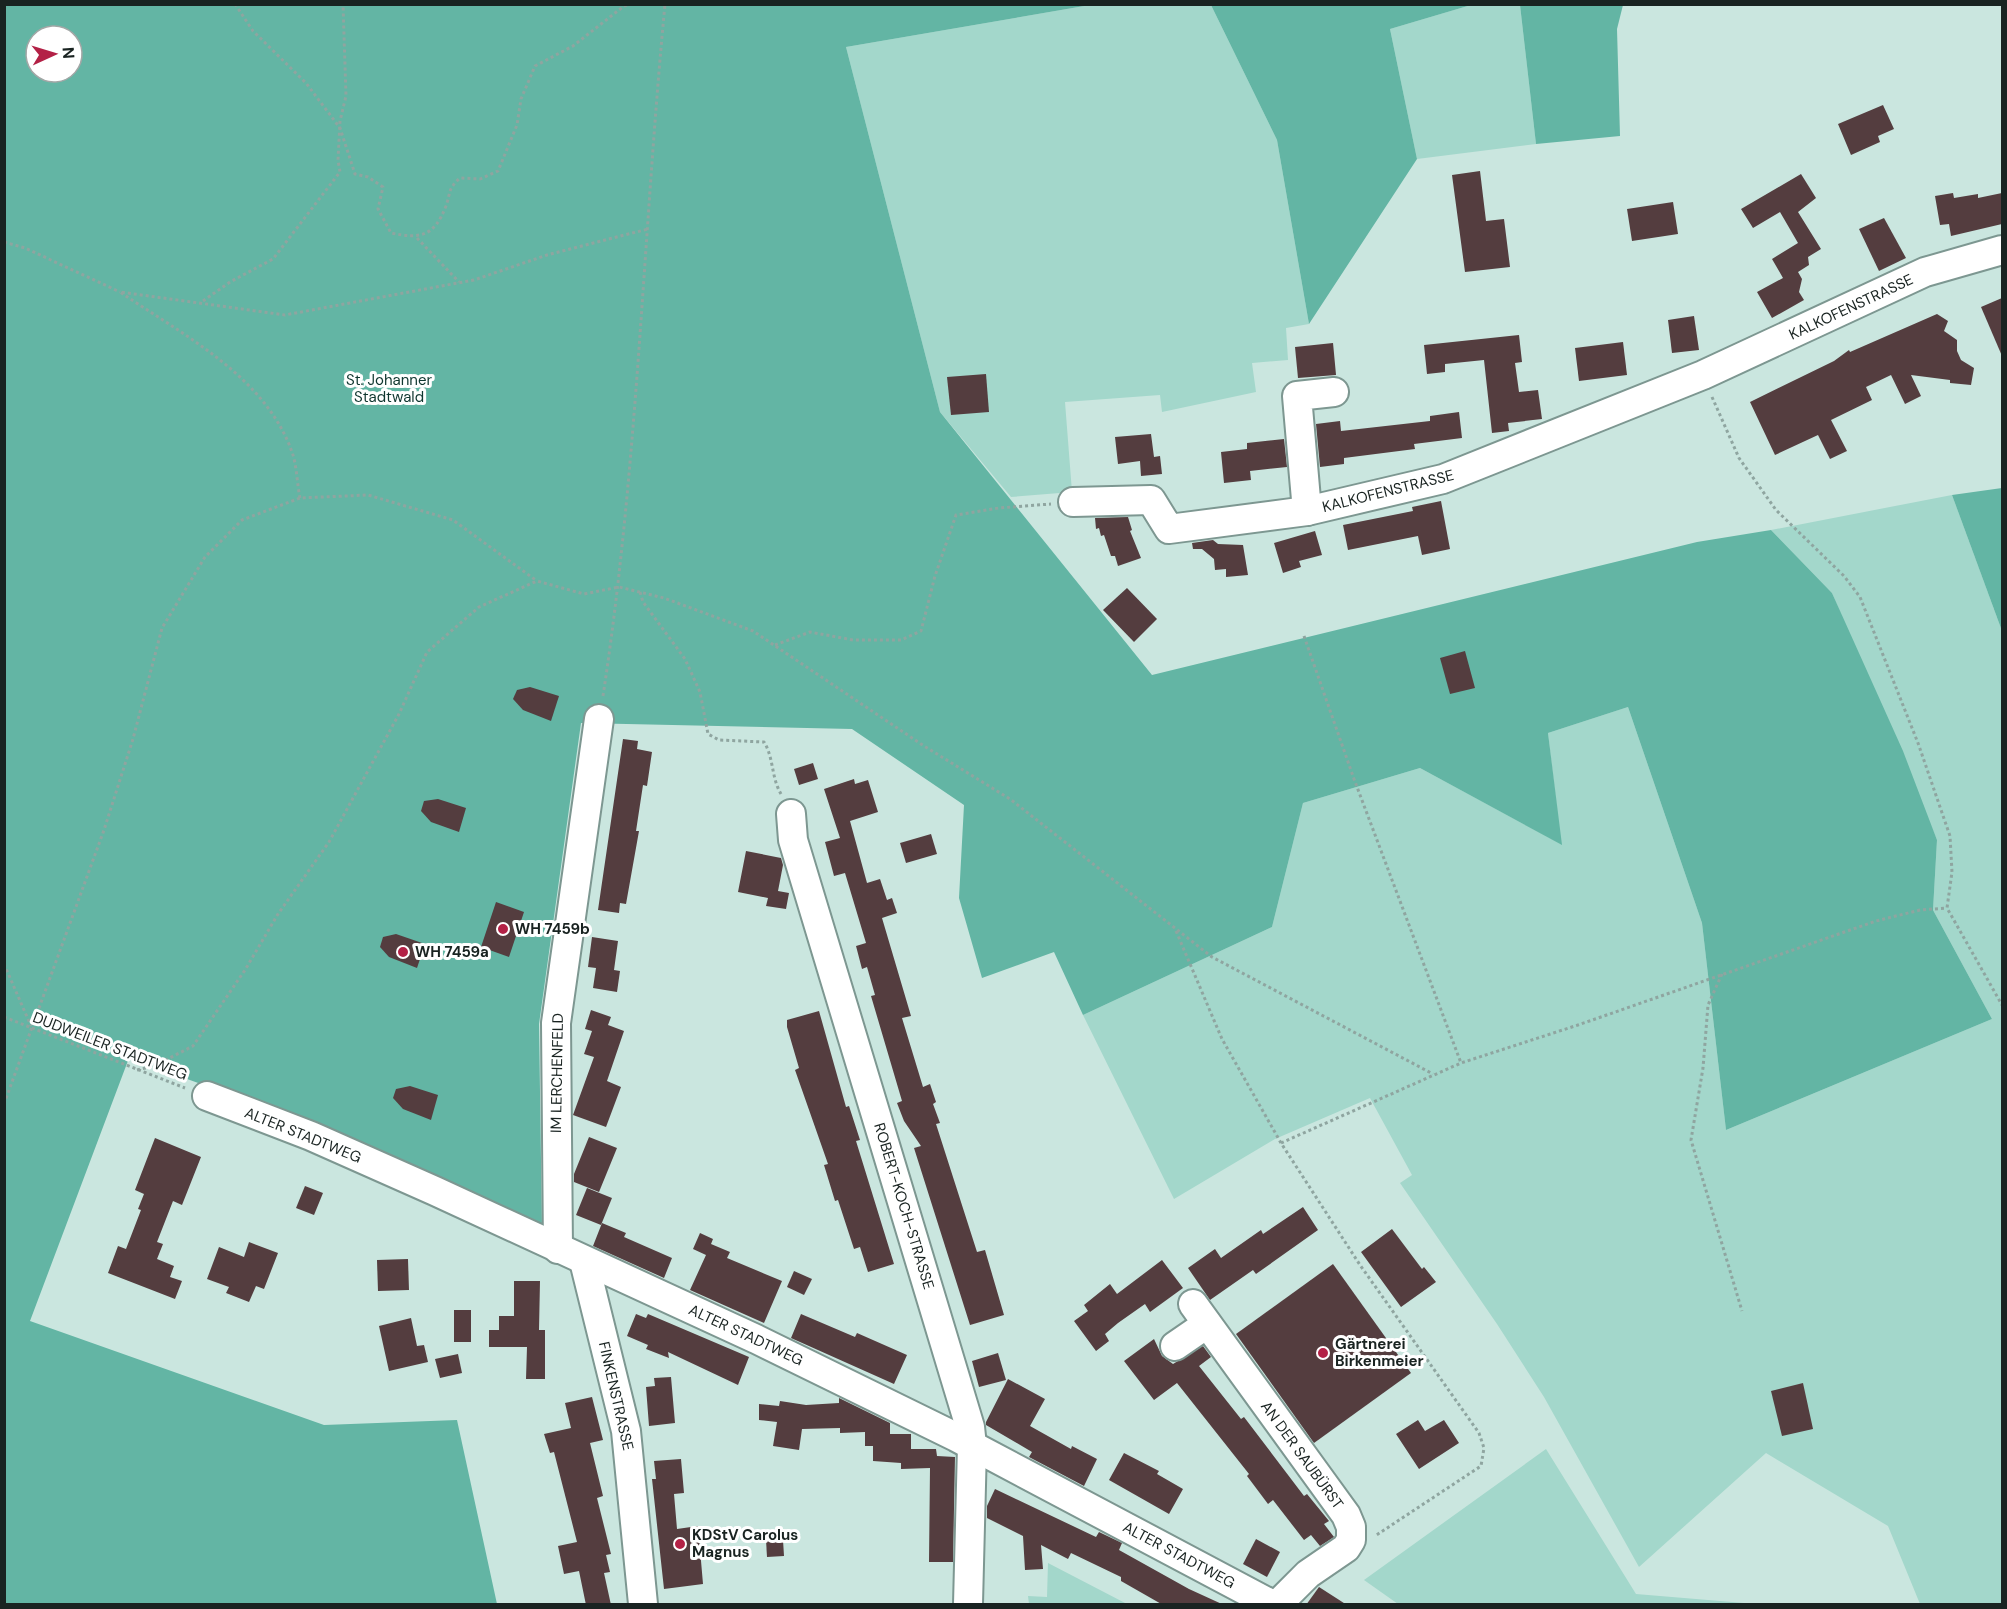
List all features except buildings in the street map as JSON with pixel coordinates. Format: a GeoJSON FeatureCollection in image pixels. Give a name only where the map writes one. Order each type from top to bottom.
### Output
{"type":"FeatureCollection","features":[{"type":"Feature","properties":{"kind":"street","name":"KALKOFENSTRASSE"},"geometry":{"type":"LineString","coordinates":[[1073,502],[1151,500],[1168,529],[1307,511],[1455,475],[1708,386],[1925,272],[2002,250]]}},
{"type":"Feature","properties":{"kind":"street"},"geometry":{"type":"LineString","coordinates":[[1307,511],[1297,396],[1334,392]]}},
{"type":"Feature","properties":{"kind":"street","name":"IM LERCHENFELD"},"geometry":{"type":"LineString","coordinates":[[558,1249],[556,1023],[599,719]]}},
{"type":"Feature","properties":{"kind":"street","name":"ROBERT-KOCH-STRASSE"},"geometry":{"type":"LineString","coordinates":[[791,814],[793,840],[970,1427],[972,1446],[968,1605]]}},
{"type":"Feature","properties":{"kind":"street","name":"ALTER STADTWEG"},"geometry":{"type":"LineString","coordinates":[[207,1096],[311,1136],[756,1339],[972,1446],[1271,1605]]}},
{"type":"Feature","properties":{"kind":"street","name":"FINKENSTRASSE"},"geometry":{"type":"LineString","coordinates":[[584,1261],[626,1431],[644,1605]]}},
{"type":"Feature","properties":{"kind":"street","name":"AN DER SAUBÜRST"},"geometry":{"type":"LineString","coordinates":[[1175,1346],[1200,1314],[1346,1515],[1351,1527],[1351,1540],[1346,1548]]}},
{"type":"Feature","properties":{"kind":"street"},"geometry":{"type":"LineString","coordinates":[[1278,1605],[1308,1574],[1346,1548]]}},
{"type":"Feature","properties":{"kind":"path"},"geometry":{"type":"LineString","coordinates":[[236,4],[253,31],[306,83],[340,128],[355,174],[368,177],[383,187],[378,209],[391,233],[417,238],[460,283]]}},
{"type":"Feature","properties":{"kind":"path"},"geometry":{"type":"LineString","coordinates":[[202,302],[230,282],[273,259],[340,172],[340,128],[346,96],[343,4]]}},
{"type":"Feature","properties":{"kind":"path"},"geometry":{"type":"LineString","coordinates":[[417,238],[432,230],[446,206],[449,189],[460,178],[480,179],[498,171],[517,125],[521,99],[535,66],[573,46],[624,6],[631,4]]}},
{"type":"Feature","properties":{"kind":"path"},"geometry":{"type":"LineString","coordinates":[[599,719],[620,587],[638,396],[652,140],[664,4]]}},
{"type":"Feature","properties":{"kind":"path"},"geometry":{"type":"LineString","coordinates":[[120,292],[285,315],[460,283],[547,255],[648,229]]}},
{"type":"Feature","properties":{"kind":"path"},"geometry":{"type":"LineString","coordinates":[[4,242],[25,248],[120,292],[228,366],[273,411],[293,454],[300,498]]}},
{"type":"Feature","properties":{"kind":"path"},"geometry":{"type":"LineString","coordinates":[[1708,386],[1739,458],[1776,510],[1845,576],[1860,597],[1918,743],[1950,836],[1952,872],[1947,908],[2002,1005]]}},
{"type":"Feature","properties":{"kind":"path"},"geometry":{"type":"LineString","coordinates":[[4,1104],[111,808],[133,739],[162,628],[205,557],[242,520],[300,498],[369,495],[453,520],[537,581],[584,594],[620,587],[664,598],[753,631],[924,746],[1010,800],[1212,957],[1433,1074]]}},
{"type":"Feature","properties":{"kind":"path"},"geometry":{"type":"LineString","coordinates":[[775,645],[810,632],[853,640],[901,640],[921,631],[935,576],[956,515],[999,508],[1073,502]]}},
{"type":"Feature","properties":{"kind":"path"},"geometry":{"type":"LineString","coordinates":[[137,1070],[154,1066],[193,1046],[245,970],[278,914],[329,842],[399,714],[428,652],[478,607],[537,581]]}},
{"type":"Feature","properties":{"kind":"path"},"geometry":{"type":"LineString","coordinates":[[640,592],[643,602],[685,659],[700,692],[708,734],[719,741],[764,742],[770,751],[774,782],[791,814]]}},
{"type":"Feature","properties":{"kind":"path"},"geometry":{"type":"LineString","coordinates":[[1304,636],[1354,779],[1461,1063]]}},
{"type":"Feature","properties":{"kind":"path"},"geometry":{"type":"LineString","coordinates":[[1281,1143],[1461,1063],[1876,921],[1920,910],[1947,908]]}},
{"type":"Feature","properties":{"kind":"path"},"geometry":{"type":"LineString","coordinates":[[1175,928],[1222,1039],[1281,1143],[1366,1274],[1479,1433],[1484,1448],[1481,1466],[1371,1538],[1346,1548]]}},
{"type":"Feature","properties":{"kind":"path"},"geometry":{"type":"LineString","coordinates":[[4,964],[31,1028]]}},
{"type":"Feature","properties":{"kind":"path"},"geometry":{"type":"LineString","coordinates":[[1722,974],[1708,1005],[1702,1076],[1691,1140],[1742,1311]]}},
{"type":"Feature","properties":{"kind":"path","name":"DUDWEILER STADTWEG"},"geometry":{"type":"LineString","coordinates":[[4,1017],[207,1096]]}},
{"type":"Feature","properties":{"kind":"green space","name":"St. Johanner Stadtwald"},"geometry":{"type":"Polygon","coordinates":[[[5,5],[1090,5],[846,47],[940,412],[1152,675],[1697,542],[1771,530],[1832,593],[1903,751],[1937,840],[1933,910],[1992,1019],[1726,1130],[1702,923],[1628,707],[1548,733],[1562,845],[1420,768],[1303,803],[1272,927],[1083,1015],[1054,952],[982,978],[959,898],[964,805],[852,729],[581,723],[539,1024],[542,1228],[248,1101],[129,1058],[30,1321],[324,1425],[457,1420],[497,1604],[5,1604],[5,5]]]}},
{"type":"Feature","properties":{"kind":"green space"},"geometry":{"type":"Polygon","coordinates":[[[1090,5],[1211,5],[1277,140],[1309,324],[1286,328],[1288,360],[1252,363],[1256,392],[1162,412],[1160,395],[1065,402],[1072,492],[1011,497],[940,412],[846,47],[1090,5]]]}},
{"type":"Feature","properties":{"kind":"green space"},"geometry":{"type":"Polygon","coordinates":[[[1211,5],[1471,5],[1390,29],[1417,159],[1309,324],[1277,140],[1211,5]]]}},
{"type":"Feature","properties":{"kind":"green space"},"geometry":{"type":"Polygon","coordinates":[[[1471,5],[1520,5],[1536,144],[1417,159],[1390,29],[1471,5]]]}},
{"type":"Feature","properties":{"kind":"green space"},"geometry":{"type":"Polygon","coordinates":[[[1520,5],[1623,5],[1617,29],[1620,136],[1536,144],[1520,5]]]}},
{"type":"Feature","properties":{"kind":"green space"},"geometry":{"type":"Polygon","coordinates":[[[2002,488],[2002,631],[1952,495],[2002,488]]]}},
{"type":"Feature","properties":{"kind":"green space"},"geometry":{"type":"Polygon","coordinates":[[[1952,495],[2002,631],[2002,1604],[1920,1604],[1888,1526],[1766,1453],[1639,1567],[1544,1397],[1400,1183],[1412,1175],[1370,1098],[1275,1139],[1174,1199],[1083,1015],[1272,927],[1303,803],[1420,768],[1561,844],[1548,733],[1628,707],[1702,923],[1726,1130],[1992,1019],[1933,910],[1937,840],[1832,593],[1771,530],[1952,495]]]}},
{"type":"Feature","properties":{"kind":"green space"},"geometry":{"type":"Polygon","coordinates":[[[1546,1449],[1636,1594],[1756,1604],[1398,1604],[1364,1580],[1546,1449]]]}},
{"type":"Feature","properties":{"kind":"green space"},"geometry":{"type":"Polygon","coordinates":[[[1048,1563],[1127,1604],[1029,1604],[1028,1596],[1047,1597],[1048,1563]]]}},
{"type":"Feature","properties":{"kind":"place","name":"WH 7459b"},"geometry":{"type":"Point","coordinates":[503,929]}},
{"type":"Feature","properties":{"kind":"place","name":"WH 7459a"},"geometry":{"type":"Point","coordinates":[403,952]}},
{"type":"Feature","properties":{"kind":"place","name":"Gärtnerei Birkenmeier"},"geometry":{"type":"Point","coordinates":[1323,1353]}},
{"type":"Feature","properties":{"kind":"place","name":"KDStV Carolus Magnus"},"geometry":{"type":"Point","coordinates":[680,1544]}}]}
